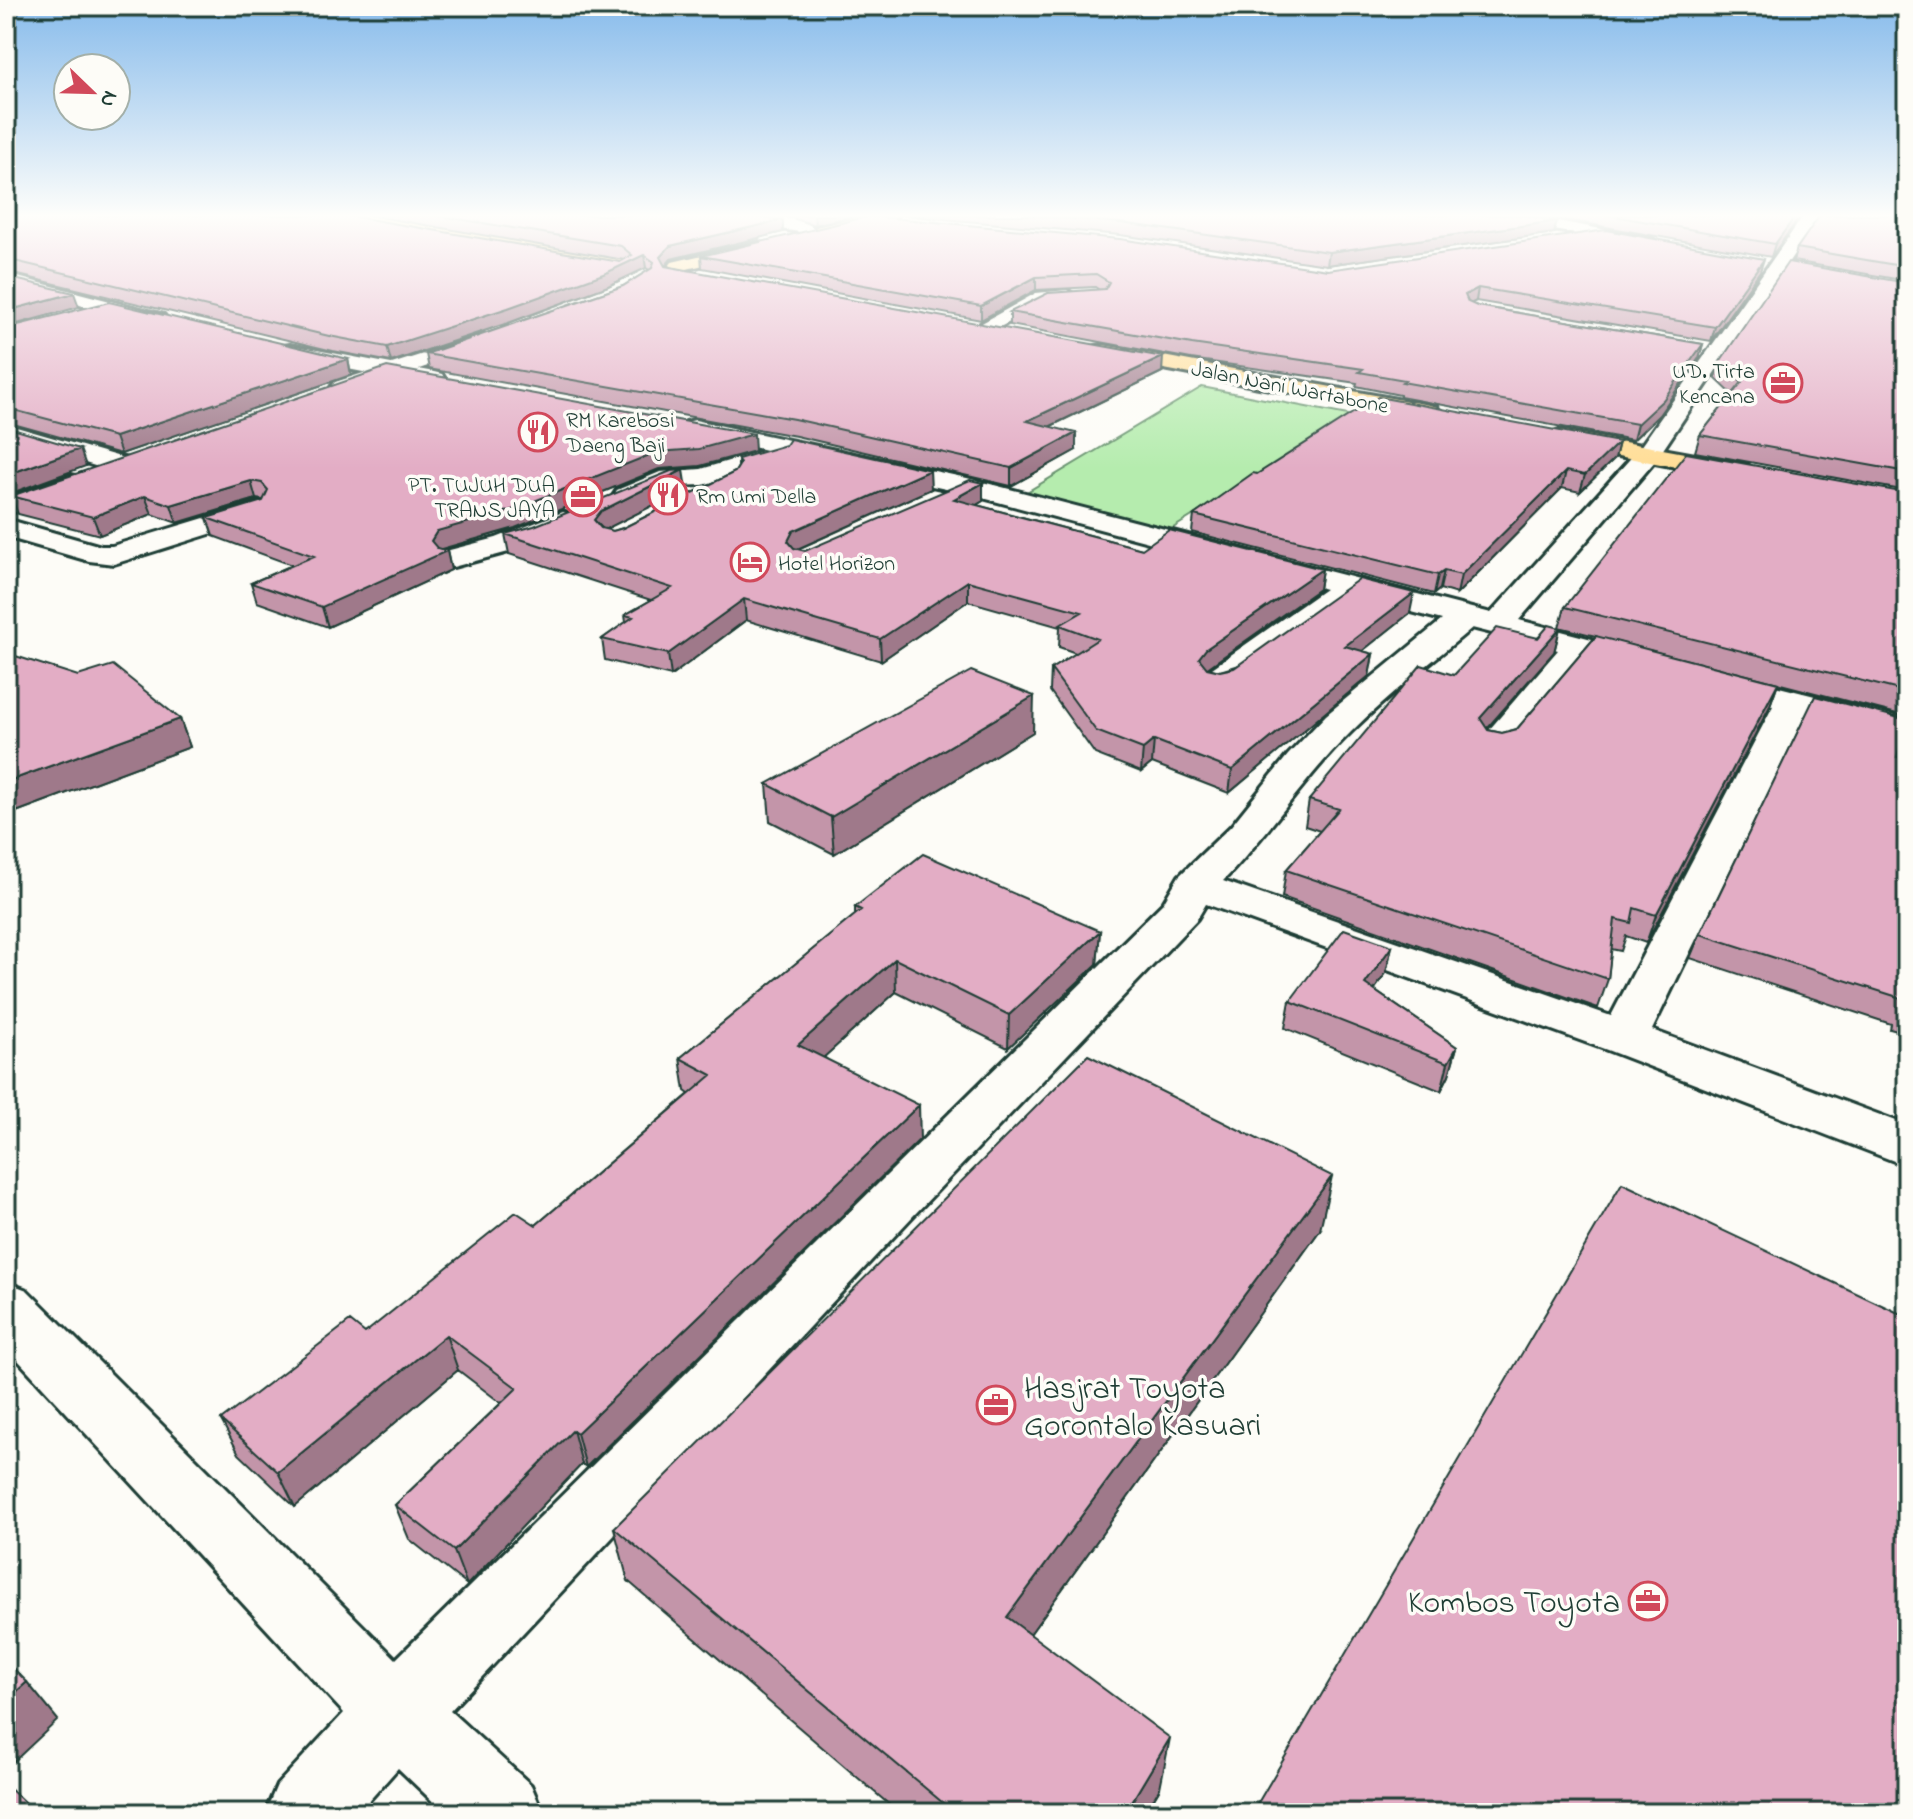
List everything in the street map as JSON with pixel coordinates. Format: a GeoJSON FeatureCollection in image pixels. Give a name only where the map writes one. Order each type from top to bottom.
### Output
{"type":"FeatureCollection","features":[{"type":"Feature","properties":{"kind":"main road"},"geometry":{"type":"LineString","coordinates":[[952,323],[1012,334]]}},
{"type":"Feature","properties":{"kind":"main road","name":"Jalan Nani Wartabone"},"geometry":{"type":"LineString","coordinates":[[1074,345],[1450,417]]}},
{"type":"Feature","properties":{"kind":"main road"},"geometry":{"type":"LineString","coordinates":[[1541,434],[1754,474]]}},
{"type":"Feature","properties":{"kind":"street"},"geometry":{"type":"LineString","coordinates":[[82,300],[172,322]]}},
{"type":"Feature","properties":{"kind":"street"},"geometry":{"type":"LineString","coordinates":[[981,329],[1037,300]]}},
{"type":"Feature","properties":{"kind":"street"},"geometry":{"type":"LineString","coordinates":[[305,1813],[396,1713],[893,1201],[1181,910],[1194,885],[1245,835],[1301,763],[1339,723],[1482,621],[1647,455],[1755,300]]}},
{"type":"Feature","properties":{"kind":"street"},"geometry":{"type":"LineString","coordinates":[[71,319],[112,308]]}},
{"type":"Feature","properties":{"kind":"street"},"geometry":{"type":"LineString","coordinates":[[322,394],[505,334]]}},
{"type":"Feature","properties":{"kind":"street"},"geometry":{"type":"LineString","coordinates":[[1689,346],[1720,352]]}},
{"type":"Feature","properties":{"kind":"street"},"geometry":{"type":"LineString","coordinates":[[273,347],[462,384]]}},
{"type":"Feature","properties":{"kind":"street"},"geometry":{"type":"LineString","coordinates":[[671,422],[786,451],[967,486],[1907,730]]}},
{"type":"Feature","properties":{"kind":"street"},"geometry":{"type":"LineString","coordinates":[[6,431],[118,465]]}},
{"type":"Feature","properties":{"kind":"street"},"geometry":{"type":"LineString","coordinates":[[679,506],[786,451]]}},
{"type":"Feature","properties":{"kind":"street"},"geometry":{"type":"LineString","coordinates":[[453,558],[516,541],[669,478],[703,477],[786,451]]}},
{"type":"Feature","properties":{"kind":"street"},"geometry":{"type":"LineString","coordinates":[[6,507],[146,456]]}},
{"type":"Feature","properties":{"kind":"street"},"geometry":{"type":"LineString","coordinates":[[927,505],[967,486]]}},
{"type":"Feature","properties":{"kind":"street"},"geometry":{"type":"LineString","coordinates":[[6,528],[100,555],[114,555],[156,545],[257,510]]}},
{"type":"Feature","properties":{"kind":"street"},"geometry":{"type":"LineString","coordinates":[[1217,680],[1348,587]]}},
{"type":"Feature","properties":{"kind":"street"},"geometry":{"type":"LineString","coordinates":[[1495,745],[1580,646]]}},
{"type":"Feature","properties":{"kind":"street"},"geometry":{"type":"LineString","coordinates":[[1624,1038],[1793,701]]}},
{"type":"Feature","properties":{"kind":"street"},"geometry":{"type":"LineString","coordinates":[[1194,885],[1624,1038],[1907,1146]]}},
{"type":"Feature","properties":{"kind":"street"},"geometry":{"type":"LineString","coordinates":[[13,1329],[396,1713],[503,1813]]}},
{"type":"Feature","properties":{"kind":"green space"},"geometry":{"type":"Polygon","coordinates":[[[1202,387],[1353,416],[1165,533],[1022,495],[1202,387]]]}},
{"type":"Feature","properties":{"kind":"building"},"geometry":{"type":"Polygon","coordinates":[[[6,300],[48,300],[6,311],[6,300]]]}},
{"type":"Feature","properties":{"kind":"building"},"geometry":{"type":"Polygon","coordinates":[[[178,300],[531,300],[387,347],[178,300]]]}},
{"type":"Feature","properties":{"kind":"building"},"geometry":{"type":"Polygon","coordinates":[[[583,300],[850,300],[1163,357],[1027,421],[1076,433],[1011,468],[794,419],[426,354],[583,300]]]}},
{"type":"Feature","properties":{"kind":"building"},"geometry":{"type":"Polygon","coordinates":[[[947,300],[993,300],[981,306],[947,300]]]}},
{"type":"Feature","properties":{"kind":"building"},"geometry":{"type":"Polygon","coordinates":[[[1034,300],[1467,300],[1477,306],[1703,344],[1663,400],[1637,424],[1402,382],[1405,380],[1359,372],[1363,369],[1192,344],[1010,312],[1034,300]]]}},
{"type":"Feature","properties":{"kind":"building"},"geometry":{"type":"Polygon","coordinates":[[[1550,300],[1735,300],[1715,327],[1550,300]]]}},
{"type":"Feature","properties":{"kind":"building"},"geometry":{"type":"Polygon","coordinates":[[[1762,300],[1907,300],[1907,472],[1700,435],[1742,382],[1719,363],[1762,300]]]}},
{"type":"Feature","properties":{"kind":"building"},"geometry":{"type":"Polygon","coordinates":[[[109,302],[348,359],[115,437],[6,408],[6,328],[109,302]]]}},
{"type":"Feature","properties":{"kind":"building"},"geometry":{"type":"Polygon","coordinates":[[[387,367],[754,434],[699,449],[657,452],[512,510],[437,531],[431,541],[437,548],[447,551],[322,607],[251,583],[314,556],[207,518],[263,501],[268,490],[262,483],[251,481],[171,505],[145,496],[93,517],[11,496],[387,367]]]}},
{"type":"Feature","properties":{"kind":"building"},"geometry":{"type":"Polygon","coordinates":[[[1378,397],[1619,442],[1585,475],[1566,471],[1461,575],[1444,571],[1438,575],[1194,515],[1253,473],[1257,474],[1378,397]]]}},
{"type":"Feature","properties":{"kind":"building"},"geometry":{"type":"Polygon","coordinates":[[[6,427],[80,449],[6,475],[6,427]]]}},
{"type":"Feature","properties":{"kind":"building"},"geometry":{"type":"Polygon","coordinates":[[[790,439],[930,470],[793,531],[788,541],[794,548],[805,551],[970,480],[983,483],[954,499],[1142,549],[1169,530],[1322,569],[1206,649],[1199,658],[1207,668],[1220,671],[1234,668],[1359,579],[1414,593],[1345,646],[1373,654],[1232,770],[1154,740],[1143,749],[1096,731],[1051,669],[1098,639],[1060,625],[1082,612],[968,581],[880,639],[744,599],[668,654],[602,639],[633,617],[625,615],[672,588],[505,534],[534,526],[671,471],[683,470],[601,511],[594,520],[601,528],[613,531],[623,528],[735,472],[740,464],[738,459],[786,445],[790,439]]]}},
{"type":"Feature","properties":{"kind":"building"},"geometry":{"type":"Polygon","coordinates":[[[1686,453],[1907,493],[1907,692],[1565,607],[1686,453]]]}},
{"type":"Feature","properties":{"kind":"building"},"geometry":{"type":"Polygon","coordinates":[[[1549,625],[1560,628],[1480,718],[1488,730],[1502,733],[1517,729],[1596,636],[1778,683],[1656,915],[1634,908],[1631,923],[1615,919],[1608,979],[1286,870],[1339,809],[1309,800],[1421,665],[1454,675],[1497,628],[1538,638],[1549,625]]]}},
{"type":"Feature","properties":{"kind":"building"},"geometry":{"type":"Polygon","coordinates":[[[6,653],[78,676],[113,665],[180,719],[6,782],[6,653]]]}},
{"type":"Feature","properties":{"kind":"building"},"geometry":{"type":"Polygon","coordinates":[[[971,671],[1034,696],[831,817],[767,784],[971,671]]]}},
{"type":"Feature","properties":{"kind":"building"},"geometry":{"type":"Polygon","coordinates":[[[1815,696],[1907,720],[1897,757],[1907,760],[1907,1006],[1903,1004],[1904,999],[1700,934],[1815,696]]]}},
{"type":"Feature","properties":{"kind":"building"},"geometry":{"type":"Polygon","coordinates":[[[923,854],[1100,931],[1009,1015],[895,959],[798,1045],[919,1105],[577,1433],[573,1430],[454,1551],[395,1505],[517,1388],[446,1335],[278,1472],[221,1420],[350,1321],[365,1333],[516,1212],[536,1225],[712,1075],[680,1058],[861,910],[855,907],[923,854]]]}},
{"type":"Feature","properties":{"kind":"building"},"geometry":{"type":"Polygon","coordinates":[[[1344,929],[1392,946],[1365,984],[1457,1047],[1448,1063],[1290,1001],[1344,929]]]}},
{"type":"Feature","properties":{"kind":"building","name":"Hasjrat Toyota Gorontalo Kasuari"},"geometry":{"type":"Polygon","coordinates":[[[1088,1055],[1332,1176],[1007,1617],[1170,1738],[1125,1813],[955,1813],[614,1528],[1088,1055]]]}},
{"type":"Feature","properties":{"kind":"building","name":"Kombos Toyota"},"geometry":{"type":"Polygon","coordinates":[[[1622,1183],[1907,1317],[1907,1813],[1252,1813],[1622,1183]]]}},
{"type":"Feature","properties":{"kind":"building"},"geometry":{"type":"Polygon","coordinates":[[[6,1661],[27,1682],[6,1701],[6,1661]]]}},
{"type":"Feature","properties":{"kind":"building"},"geometry":{"type":"Polygon","coordinates":[[[6,1785],[36,1813],[6,1813],[6,1785]]]}},
{"type":"Feature","properties":{"kind":"place","name":"UD. Tirta Kencana"},"geometry":{"type":"Point","coordinates":[1783,383]}},
{"type":"Feature","properties":{"kind":"place","name":"RM Karebosi Daeng Baji"},"geometry":{"type":"Point","coordinates":[538,432]}},
{"type":"Feature","properties":{"kind":"place","name":"Rm Umi Della"},"geometry":{"type":"Point","coordinates":[668,495]}},
{"type":"Feature","properties":{"kind":"place","name":"PT. TUJUH DUA TRANS JAYA"},"geometry":{"type":"Point","coordinates":[583,497]}},
{"type":"Feature","properties":{"kind":"place","name":"Hotel Horizon"},"geometry":{"type":"Point","coordinates":[750,562]}},
{"type":"Feature","properties":{"kind":"place","name":"Hasjrat Toyota Gorontalo Kasuari"},"geometry":{"type":"Point","coordinates":[996,1405]}},
{"type":"Feature","properties":{"kind":"place","name":"Kombos Toyota"},"geometry":{"type":"Point","coordinates":[1648,1601]}}]}
